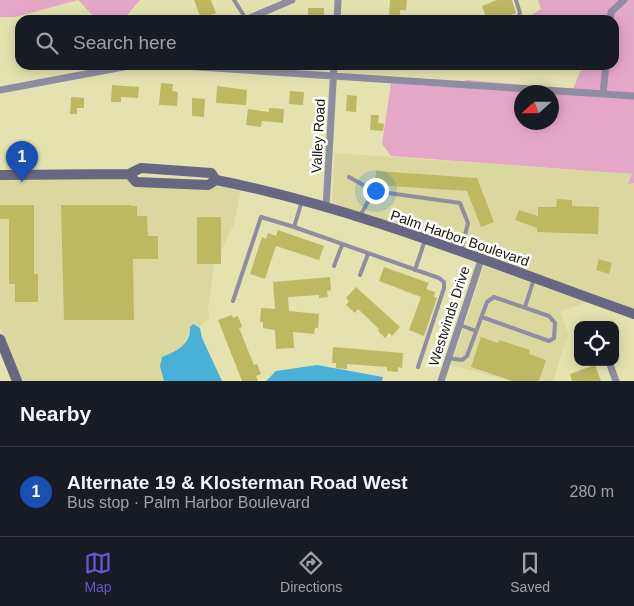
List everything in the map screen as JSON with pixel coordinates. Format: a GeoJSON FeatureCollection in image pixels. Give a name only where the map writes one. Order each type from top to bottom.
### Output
{"type":"FeatureCollection","features":[{"type":"Feature","properties":{"kind":"main road","name":"Palm Harbor Boulevard"},"geometry":{"type":"LineString","coordinates":[[0,174],[129,174],[136,182],[208,184],[216,180],[302,200],[360,218],[634,314]]}},
{"type":"Feature","properties":{"kind":"main road"},"geometry":{"type":"LineString","coordinates":[[1,346],[17,381]]}},
{"type":"Feature","properties":{"kind":"street"},"geometry":{"type":"LineString","coordinates":[[257,15],[292,0]]}},
{"type":"Feature","properties":{"kind":"street"},"geometry":{"type":"LineString","coordinates":[[337,15],[338,0]]}},
{"type":"Feature","properties":{"kind":"street"},"geometry":{"type":"LineString","coordinates":[[611,15],[611,12],[624,0]]}},
{"type":"Feature","properties":{"kind":"street"},"geometry":{"type":"LineString","coordinates":[[0,90],[107,70]]}},
{"type":"Feature","properties":{"kind":"street"},"geometry":{"type":"LineString","coordinates":[[251,70],[634,96]]}},
{"type":"Feature","properties":{"kind":"street","name":"Valley Road"},"geometry":{"type":"LineString","coordinates":[[326,208],[334,70]]}},
{"type":"Feature","properties":{"kind":"street"},"geometry":{"type":"LineString","coordinates":[[604,94],[606,70]]}},
{"type":"Feature","properties":{"kind":"street","name":"Westwinds Drive"},"geometry":{"type":"LineString","coordinates":[[441,381],[481,260]]}},
{"type":"Feature","properties":{"kind":"street"},"geometry":{"type":"LineString","coordinates":[[610,366],[616,381]]}},
{"type":"Feature","properties":{"kind":"lane"},"geometry":{"type":"LineString","coordinates":[[234,0],[242,15]]}},
{"type":"Feature","properties":{"kind":"lane"},"geometry":{"type":"LineString","coordinates":[[516,0],[519,15]]}},
{"type":"Feature","properties":{"kind":"lane"},"geometry":{"type":"LineString","coordinates":[[349,177],[374,191],[460,203],[468,223],[461,253]]}},
{"type":"Feature","properties":{"kind":"lane"},"geometry":{"type":"LineString","coordinates":[[360,218],[374,191]]}},
{"type":"Feature","properties":{"kind":"lane"},"geometry":{"type":"LineString","coordinates":[[294,227],[302,200]]}},
{"type":"Feature","properties":{"kind":"lane"},"geometry":{"type":"LineString","coordinates":[[233,300],[261,217],[439,278],[444,282],[444,288],[418,367]]}},
{"type":"Feature","properties":{"kind":"lane"},"geometry":{"type":"LineString","coordinates":[[414,270],[425,240]]}},
{"type":"Feature","properties":{"kind":"lane"},"geometry":{"type":"LineString","coordinates":[[334,266],[342,245]]}},
{"type":"Feature","properties":{"kind":"lane"},"geometry":{"type":"LineString","coordinates":[[360,275],[368,254]]}},
{"type":"Feature","properties":{"kind":"lane"},"geometry":{"type":"LineString","coordinates":[[525,307],[534,279]]}},
{"type":"Feature","properties":{"kind":"lane"},"geometry":{"type":"LineString","coordinates":[[448,358],[464,359],[487,302],[494,297],[553,319],[555,323],[552,340],[549,341],[482,317]]}},
{"type":"Feature","properties":{"kind":"lane"},"geometry":{"type":"LineString","coordinates":[[459,325],[476,331]]}},
{"type":"Feature","properties":{"kind":"shaded area"},"geometry":{"type":"Polygon","coordinates":[[[0,0],[78,0],[22,15],[15,15],[15,17],[0,17],[0,0]]]}},
{"type":"Feature","properties":{"kind":"shaded area"},"geometry":{"type":"Polygon","coordinates":[[[78,0],[140,0],[127,15],[92,15],[78,0]]]}},
{"type":"Feature","properties":{"kind":"shaded area"},"geometry":{"type":"Polygon","coordinates":[[[538,0],[634,0],[634,183],[628,184],[632,174],[391,156],[382,144],[391,83],[446,87],[467,80],[526,85],[514,85],[514,130],[559,130],[559,88],[573,89],[581,70],[619,70],[619,15],[532,15],[541,9],[538,0]]]}},
{"type":"Feature","properties":{"kind":"shaded area"},"geometry":{"type":"Polygon","coordinates":[[[335,153],[632,174],[629,184],[634,183],[634,309],[332,203],[335,153]]]}},
{"type":"Feature","properties":{"kind":"shaded area"},"geometry":{"type":"Polygon","coordinates":[[[0,179],[142,179],[241,189],[234,224],[214,266],[208,307],[209,319],[198,327],[193,324],[183,346],[162,357],[164,381],[22,381],[0,326],[0,179]]]}},
{"type":"Feature","properties":{"kind":"shaded area"},"geometry":{"type":"Polygon","coordinates":[[[484,266],[586,302],[560,312],[568,333],[553,381],[511,381],[451,365],[484,266]]]}},
{"type":"Feature","properties":{"kind":"water"},"geometry":{"type":"Polygon","coordinates":[[[193,324],[200,328],[202,338],[222,381],[164,381],[160,366],[162,357],[177,350],[185,343],[190,333],[190,327],[193,324]]]}},
{"type":"Feature","properties":{"kind":"water"},"geometry":{"type":"Polygon","coordinates":[[[317,365],[383,377],[382,381],[266,381],[276,371],[317,365]]]}},
{"type":"Feature","properties":{"kind":"building"},"geometry":{"type":"Polygon","coordinates":[[[194,0],[211,0],[216,13],[200,15],[194,0]]]}},
{"type":"Feature","properties":{"kind":"building"},"geometry":{"type":"Polygon","coordinates":[[[390,0],[407,0],[406,10],[400,10],[400,15],[389,15],[390,0]]]}},
{"type":"Feature","properties":{"kind":"building"},"geometry":{"type":"Polygon","coordinates":[[[497,0],[512,0],[516,13],[511,15],[485,15],[482,6],[497,0]]]}},
{"type":"Feature","properties":{"kind":"building"},"geometry":{"type":"Polygon","coordinates":[[[308,8],[324,8],[324,15],[308,15],[308,8]]]}},
{"type":"Feature","properties":{"kind":"building"},"geometry":{"type":"Polygon","coordinates":[[[161,83],[173,84],[172,91],[178,92],[177,106],[159,105],[161,83]]]}},
{"type":"Feature","properties":{"kind":"building"},"geometry":{"type":"Polygon","coordinates":[[[112,85],[139,87],[138,98],[121,97],[121,102],[111,102],[112,85]]]}},
{"type":"Feature","properties":{"kind":"building"},"geometry":{"type":"Polygon","coordinates":[[[217,86],[247,90],[246,105],[216,103],[217,86]]]}},
{"type":"Feature","properties":{"kind":"building"},"geometry":{"type":"Polygon","coordinates":[[[290,91],[304,92],[303,105],[289,104],[290,91]]]}},
{"type":"Feature","properties":{"kind":"building"},"geometry":{"type":"Polygon","coordinates":[[[347,95],[357,96],[356,112],[346,111],[347,95]]]}},
{"type":"Feature","properties":{"kind":"building"},"geometry":{"type":"Polygon","coordinates":[[[71,97],[84,98],[84,108],[77,108],[77,114],[70,114],[71,97]]]}},
{"type":"Feature","properties":{"kind":"building"},"geometry":{"type":"Polygon","coordinates":[[[192,98],[205,99],[204,117],[192,116],[192,98]]]}},
{"type":"Feature","properties":{"kind":"building"},"geometry":{"type":"Polygon","coordinates":[[[269,108],[284,109],[283,123],[262,121],[261,127],[246,125],[248,109],[269,112],[269,108]]]}},
{"type":"Feature","properties":{"kind":"building"},"geometry":{"type":"Polygon","coordinates":[[[371,115],[379,115],[378,123],[384,124],[383,131],[370,130],[371,115]]]}},
{"type":"Feature","properties":{"kind":"building"},"geometry":{"type":"Polygon","coordinates":[[[376,171],[477,178],[494,222],[481,227],[467,191],[375,185],[376,171]]]}},
{"type":"Feature","properties":{"kind":"building"},"geometry":{"type":"Polygon","coordinates":[[[557,199],[572,200],[572,206],[599,207],[598,234],[537,232],[537,228],[515,220],[519,210],[538,216],[538,207],[556,207],[557,199]]]}},
{"type":"Feature","properties":{"kind":"building"},"geometry":{"type":"Polygon","coordinates":[[[0,205],[34,205],[34,274],[38,274],[38,302],[15,302],[15,284],[9,284],[9,219],[0,219],[0,205]]]}},
{"type":"Feature","properties":{"kind":"building"},"geometry":{"type":"Polygon","coordinates":[[[61,205],[131,205],[137,206],[137,216],[147,216],[148,236],[158,236],[158,259],[133,259],[134,320],[64,320],[61,205]]]}},
{"type":"Feature","properties":{"kind":"building"},"geometry":{"type":"Polygon","coordinates":[[[197,217],[221,217],[221,264],[197,264],[197,217]]]}},
{"type":"Feature","properties":{"kind":"building"},"geometry":{"type":"Polygon","coordinates":[[[278,230],[324,246],[319,260],[276,246],[265,279],[250,274],[262,237],[266,239],[268,233],[276,236],[278,230]]]}},
{"type":"Feature","properties":{"kind":"building"},"geometry":{"type":"Polygon","coordinates":[[[599,259],[612,263],[609,274],[596,270],[599,259]]]}},
{"type":"Feature","properties":{"kind":"building"},"geometry":{"type":"Polygon","coordinates":[[[384,267],[429,283],[426,289],[435,292],[434,297],[437,298],[424,336],[409,330],[421,297],[379,281],[384,267]]]}},
{"type":"Feature","properties":{"kind":"building"},"geometry":{"type":"Polygon","coordinates":[[[330,277],[331,290],[327,291],[328,297],[319,298],[319,295],[288,297],[289,311],[319,314],[318,328],[315,328],[314,334],[293,332],[294,348],[276,349],[275,330],[263,328],[263,322],[260,322],[261,308],[275,309],[273,282],[330,277]]]}},
{"type":"Feature","properties":{"kind":"building"},"geometry":{"type":"Polygon","coordinates":[[[356,287],[400,327],[392,336],[389,333],[385,338],[378,331],[379,329],[358,309],[355,313],[346,305],[349,301],[346,298],[356,287]]]}},
{"type":"Feature","properties":{"kind":"building"},"geometry":{"type":"Polygon","coordinates":[[[232,315],[233,318],[238,316],[242,327],[239,328],[254,365],[257,364],[261,374],[256,376],[258,381],[242,381],[218,320],[232,315]]]}},
{"type":"Feature","properties":{"kind":"building"},"geometry":{"type":"Polygon","coordinates":[[[481,337],[498,343],[499,340],[530,350],[529,354],[546,360],[539,381],[513,381],[471,367],[481,337]]]}},
{"type":"Feature","properties":{"kind":"building"},"geometry":{"type":"Polygon","coordinates":[[[333,347],[403,353],[402,368],[398,367],[398,372],[387,371],[387,367],[347,364],[347,369],[336,368],[336,363],[332,363],[333,347]]]}},
{"type":"Feature","properties":{"kind":"building"},"geometry":{"type":"Polygon","coordinates":[[[595,366],[601,381],[572,381],[570,374],[595,366]]]}},
{"type":"Feature","properties":{"kind":"place","name":"Alternate 19 & Klosterman Road West"},"geometry":{"type":"Point","coordinates":[22,182]}}]}
